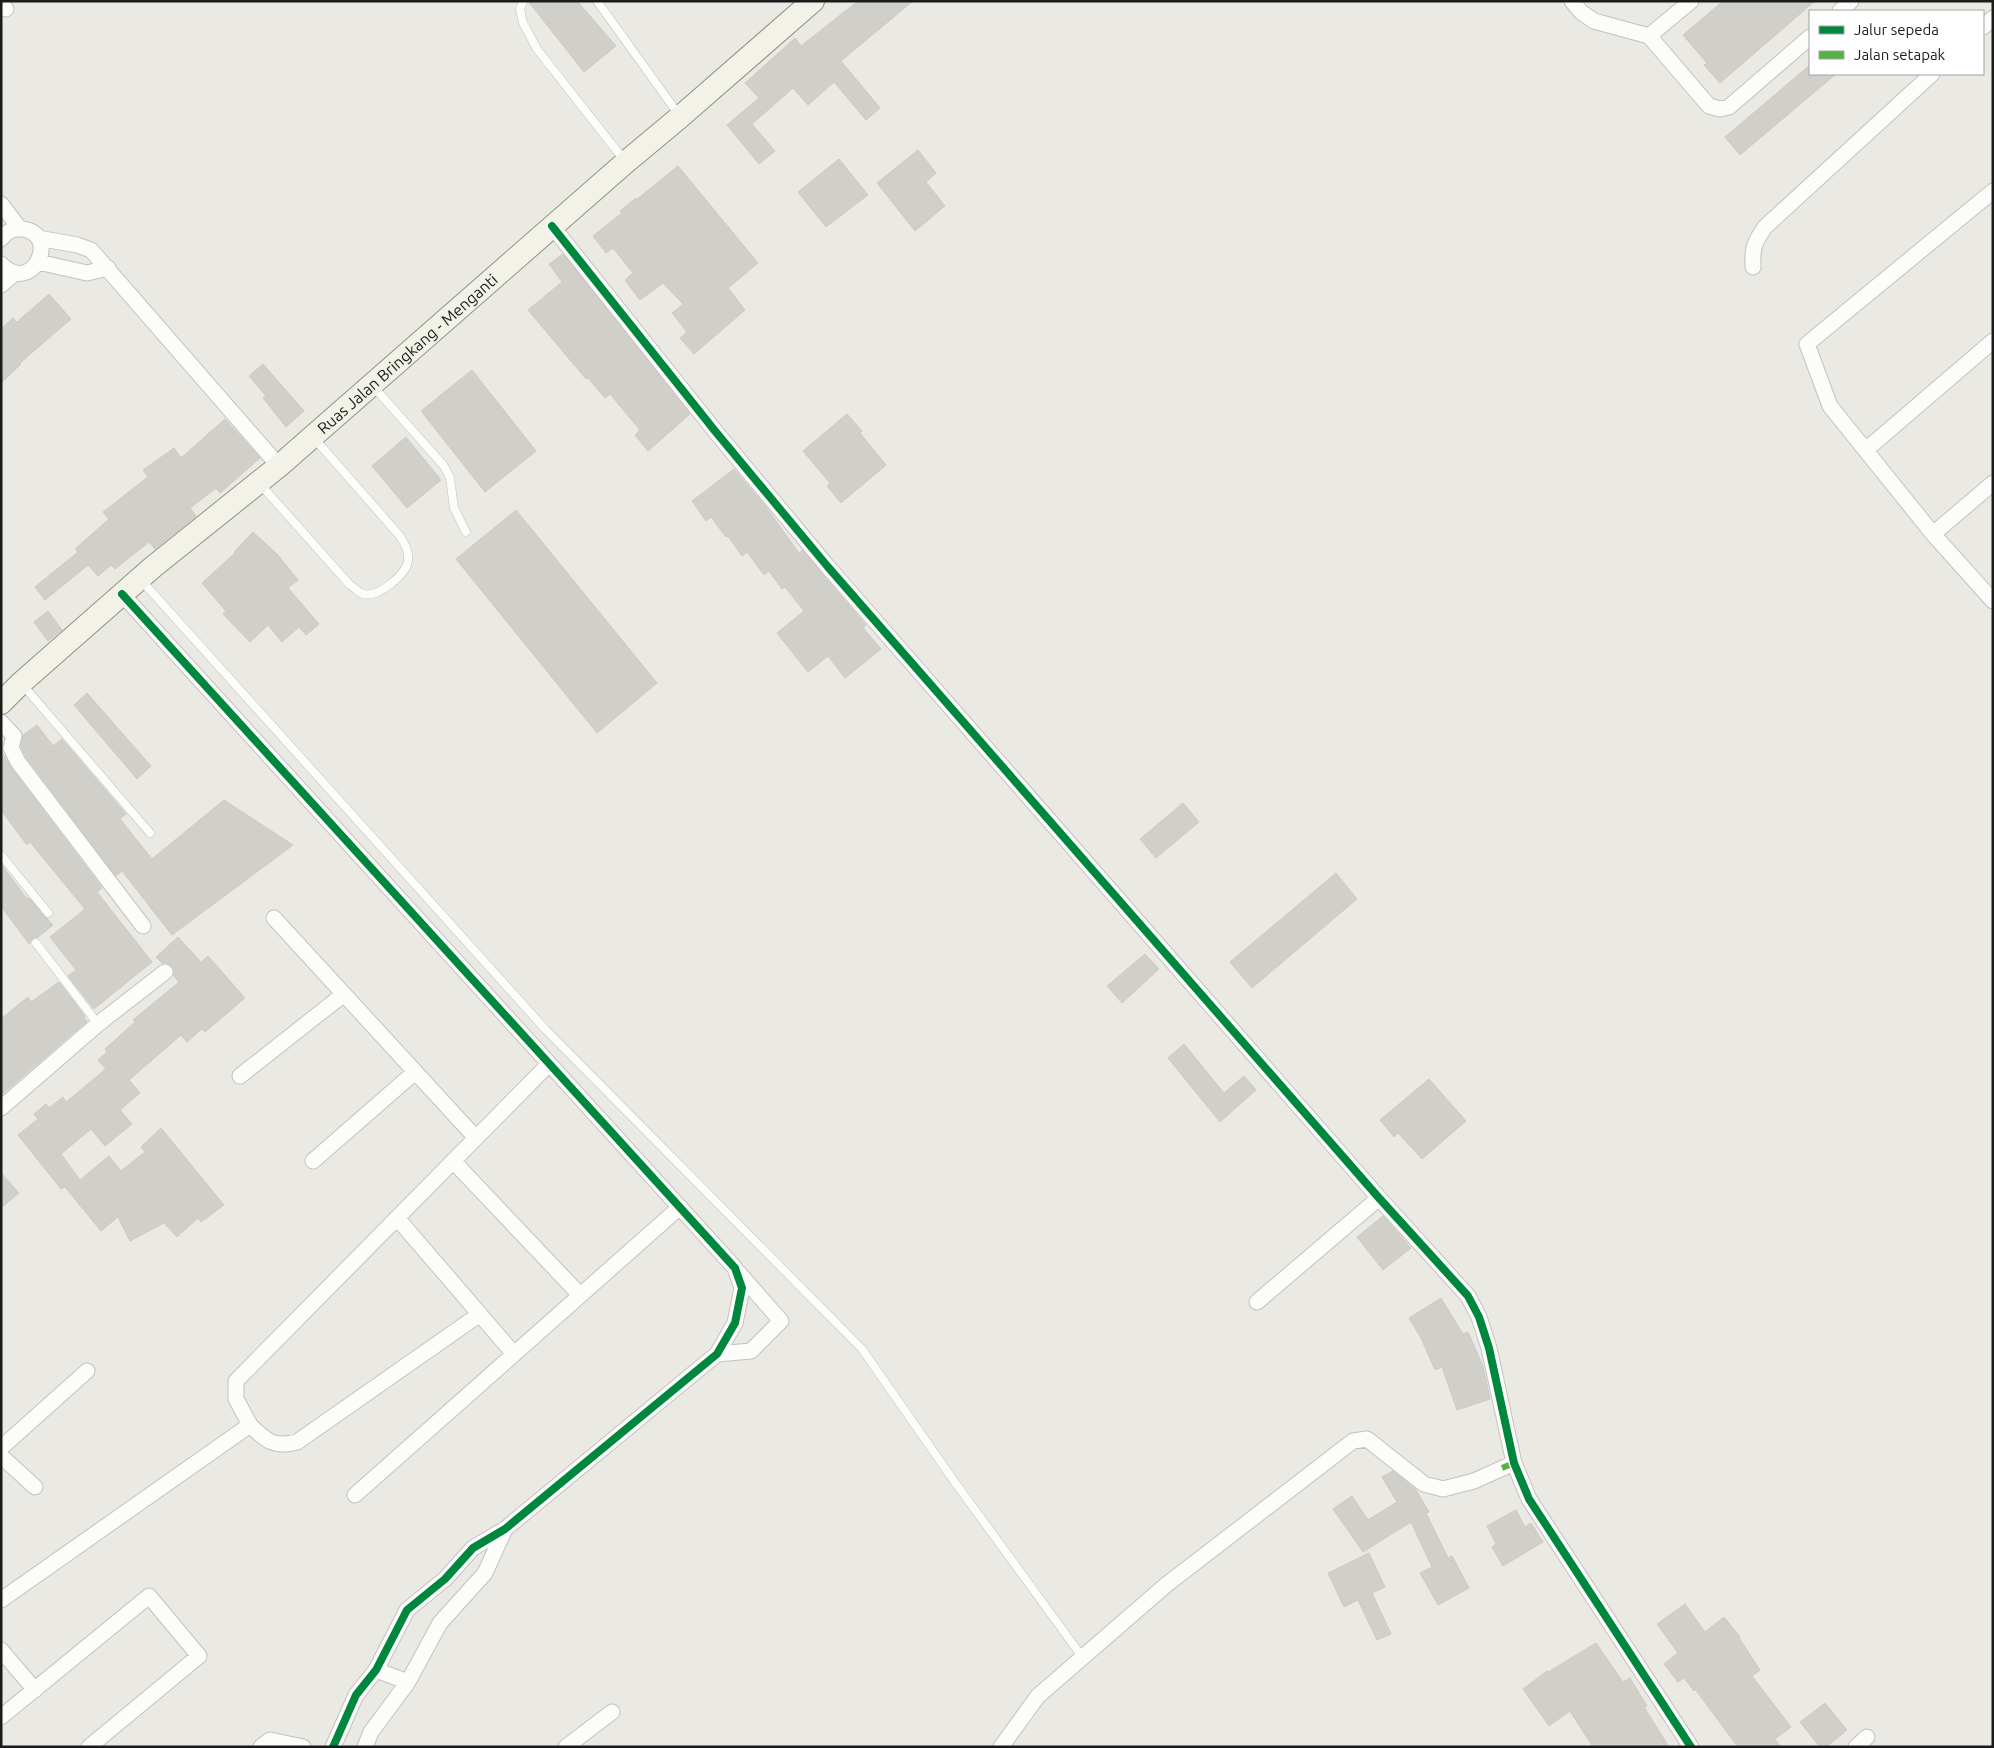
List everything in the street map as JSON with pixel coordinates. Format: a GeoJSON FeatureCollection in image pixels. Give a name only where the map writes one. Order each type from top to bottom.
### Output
{"type":"FeatureCollection","features":[{"type":"Feature","properties":{"kind":"main road","name":"Ruas Jalan Bringkang - Menganti"},"geometry":{"type":"LineString","coordinates":[[1,703],[21,683],[153,567],[279,466],[552,226],[813,1]]}},
{"type":"Feature","properties":{"kind":"street"},"geometry":{"type":"LineString","coordinates":[[1572,1],[1581,12],[1594,21],[1649,36],[1710,106],[1720,109],[1729,107],[1809,38]]}},
{"type":"Feature","properties":{"kind":"street"},"geometry":{"type":"LineString","coordinates":[[1649,36],[1691,1]]}},
{"type":"Feature","properties":{"kind":"street"},"geometry":{"type":"LineString","coordinates":[[1841,10],[1851,1]]}},
{"type":"Feature","properties":{"kind":"street"},"geometry":{"type":"LineString","coordinates":[[1753,267],[1752,249],[1756,239],[1765,227],[1931,75]]}},
{"type":"Feature","properties":{"kind":"street"},"geometry":{"type":"LineString","coordinates":[[1993,191],[1807,344],[1830,406],[1867,450],[1932,534],[1993,601]]}},
{"type":"Feature","properties":{"kind":"street"},"geometry":{"type":"LineString","coordinates":[[1,204],[20,228]]}},
{"type":"Feature","properties":{"kind":"street"},"geometry":{"type":"LineString","coordinates":[[552,226],[715,431],[828,567],[1379,1198],[1468,1296],[1479,1317],[1489,1348],[1514,1463],[1529,1499],[1691,1747]]}},
{"type":"Feature","properties":{"kind":"street"},"geometry":{"type":"LineString","coordinates":[[1,238],[12,230],[20,228],[27,230],[38,238],[76,245],[91,250],[279,466]]}},
{"type":"Feature","properties":{"kind":"street"},"geometry":{"type":"LineString","coordinates":[[1,264],[6,269],[15,273],[24,273],[32,269],[41,255],[41,246],[38,238]]}},
{"type":"Feature","properties":{"kind":"street"},"geometry":{"type":"LineString","coordinates":[[38,262],[88,273],[108,268]]}},
{"type":"Feature","properties":{"kind":"street"},"geometry":{"type":"LineString","coordinates":[[1,285],[15,273]]}},
{"type":"Feature","properties":{"kind":"street"},"geometry":{"type":"LineString","coordinates":[[1867,450],[1993,341]]}},
{"type":"Feature","properties":{"kind":"street"},"geometry":{"type":"LineString","coordinates":[[1932,534],[1993,483]]}},
{"type":"Feature","properties":{"kind":"street"},"geometry":{"type":"LineString","coordinates":[[122,594],[680,1207],[781,1321],[751,1350],[717,1354]]}},
{"type":"Feature","properties":{"kind":"street"},"geometry":{"type":"LineString","coordinates":[[1,722],[14,736],[11,748],[18,762],[143,926]]}},
{"type":"Feature","properties":{"kind":"street"},"geometry":{"type":"LineString","coordinates":[[274,918],[476,1138]]}},
{"type":"Feature","properties":{"kind":"street"},"geometry":{"type":"LineString","coordinates":[[1,1108],[98,1024],[165,972]]}},
{"type":"Feature","properties":{"kind":"street"},"geometry":{"type":"LineString","coordinates":[[240,1076],[344,994]]}},
{"type":"Feature","properties":{"kind":"street"},"geometry":{"type":"LineString","coordinates":[[480,1314],[298,1442],[285,1445],[265,1440],[250,1425],[236,1399],[236,1381],[549,1064]]}},
{"type":"Feature","properties":{"kind":"street"},"geometry":{"type":"LineString","coordinates":[[313,1161],[415,1072]]}},
{"type":"Feature","properties":{"kind":"street"},"geometry":{"type":"LineString","coordinates":[[453,1161],[580,1295]]}},
{"type":"Feature","properties":{"kind":"street"},"geometry":{"type":"LineString","coordinates":[[1258,1302],[1379,1198]]}},
{"type":"Feature","properties":{"kind":"street"},"geometry":{"type":"LineString","coordinates":[[354,1495],[680,1207]]}},
{"type":"Feature","properties":{"kind":"street"},"geometry":{"type":"LineString","coordinates":[[397,1218],[514,1354]]}},
{"type":"Feature","properties":{"kind":"street"},"geometry":{"type":"LineString","coordinates":[[333,1747],[356,1695],[376,1670],[407,1610],[445,1579],[473,1548],[506,1528],[717,1354],[735,1323],[742,1288],[735,1268]]}},
{"type":"Feature","properties":{"kind":"street"},"geometry":{"type":"LineString","coordinates":[[1,1448],[88,1371]]}},
{"type":"Feature","properties":{"kind":"street"},"geometry":{"type":"LineString","coordinates":[[1,1600],[250,1425]]}},
{"type":"Feature","properties":{"kind":"street"},"geometry":{"type":"LineString","coordinates":[[1001,1747],[1038,1696],[1166,1585],[1354,1441],[1367,1439],[1424,1484],[1443,1489],[1474,1480],[1514,1463]]}},
{"type":"Feature","properties":{"kind":"street"},"geometry":{"type":"LineString","coordinates":[[1,1456],[35,1487]]}},
{"type":"Feature","properties":{"kind":"street"},"geometry":{"type":"LineString","coordinates":[[365,1747],[371,1732],[408,1682],[440,1622],[485,1573],[506,1528]]}},
{"type":"Feature","properties":{"kind":"street"},"geometry":{"type":"LineString","coordinates":[[1,1717],[149,1596],[198,1656],[89,1747]]}},
{"type":"Feature","properties":{"kind":"street"},"geometry":{"type":"LineString","coordinates":[[1,1650],[35,1690]]}},
{"type":"Feature","properties":{"kind":"street"},"geometry":{"type":"LineString","coordinates":[[376,1670],[408,1682]]}},
{"type":"Feature","properties":{"kind":"street"},"geometry":{"type":"LineString","coordinates":[[566,1747],[612,1712]]}},
{"type":"Feature","properties":{"kind":"street"},"geometry":{"type":"LineString","coordinates":[[261,1747],[270,1740],[303,1747]]}},
{"type":"Feature","properties":{"kind":"lane"},"geometry":{"type":"LineString","coordinates":[[523,1],[520,9],[523,23],[537,49],[626,162]]}},
{"type":"Feature","properties":{"kind":"lane"},"geometry":{"type":"LineString","coordinates":[[597,1],[680,117]]}},
{"type":"Feature","properties":{"kind":"lane"},"geometry":{"type":"LineString","coordinates":[[372,384],[444,466],[450,478],[454,508],[466,532]]}},
{"type":"Feature","properties":{"kind":"lane"},"geometry":{"type":"LineString","coordinates":[[258,482],[350,585],[364,594],[376,593],[393,583],[408,564],[408,550],[400,536],[313,436]]}},
{"type":"Feature","properties":{"kind":"lane"},"geometry":{"type":"LineString","coordinates":[[140,580],[546,1030],[862,1349],[954,1481],[1083,1658]]}},
{"type":"Feature","properties":{"kind":"lane"},"geometry":{"type":"LineString","coordinates":[[21,683],[150,833]]}},
{"type":"Feature","properties":{"kind":"lane"},"geometry":{"type":"LineString","coordinates":[[1,856],[48,913]]}},
{"type":"Feature","properties":{"kind":"lane"},"geometry":{"type":"LineString","coordinates":[[36,943],[98,1024]]}},
{"type":"Feature","properties":{"kind":"building"},"geometry":{"type":"Polygon","coordinates":[[[528,1],[577,1],[616,46],[584,72],[528,1]]]}},
{"type":"Feature","properties":{"kind":"building"},"geometry":{"type":"Polygon","coordinates":[[[858,1],[913,1],[841,61],[880,108],[866,120],[834,82],[808,105],[793,88],[752,124],[775,151],[759,164],[727,125],[759,98],[745,83],[795,38],[801,46],[858,1]]]}},
{"type":"Feature","properties":{"kind":"building"},"geometry":{"type":"Polygon","coordinates":[[[1723,1],[1815,1],[1720,83],[1704,65],[1707,63],[1683,35],[1723,1]]]}},
{"type":"Feature","properties":{"kind":"building"},"geometry":{"type":"Polygon","coordinates":[[[1809,66],[1809,75],[1835,75],[1740,155],[1725,137],[1809,66]]]}},
{"type":"Feature","properties":{"kind":"building"},"geometry":{"type":"Polygon","coordinates":[[[918,150],[936,173],[926,182],[945,206],[915,231],[877,183],[918,150]]]}},
{"type":"Feature","properties":{"kind":"building"},"geometry":{"type":"Polygon","coordinates":[[[839,159],[868,195],[826,227],[798,192],[839,159]]]}},
{"type":"Feature","properties":{"kind":"building"},"geometry":{"type":"Polygon","coordinates":[[[678,166],[758,263],[728,288],[745,310],[694,354],[680,338],[687,332],[672,313],[683,304],[663,283],[640,300],[625,280],[633,273],[613,248],[606,253],[593,236],[622,213],[620,211],[678,166]]]}},
{"type":"Feature","properties":{"kind":"building"},"geometry":{"type":"Polygon","coordinates":[[[563,254],[690,414],[648,451],[635,435],[640,430],[610,394],[605,398],[588,378],[586,379],[528,310],[562,282],[549,264],[563,254]]]}},
{"type":"Feature","properties":{"kind":"building"},"geometry":{"type":"Polygon","coordinates":[[[49,294],[71,319],[20,363],[1,383],[1,329],[13,318],[17,322],[49,294]]]}},
{"type":"Feature","properties":{"kind":"building"},"geometry":{"type":"Polygon","coordinates":[[[263,364],[304,411],[286,427],[263,398],[266,396],[249,376],[263,364]]]}},
{"type":"Feature","properties":{"kind":"building"},"geometry":{"type":"Polygon","coordinates":[[[472,370],[536,451],[485,492],[421,411],[472,370]]]}},
{"type":"Feature","properties":{"kind":"building"},"geometry":{"type":"Polygon","coordinates":[[[847,414],[862,431],[860,433],[886,465],[841,503],[827,486],[830,483],[803,451],[847,414]]]}},
{"type":"Feature","properties":{"kind":"building"},"geometry":{"type":"Polygon","coordinates":[[[225,419],[260,458],[220,493],[216,488],[190,508],[196,516],[155,549],[149,542],[115,569],[111,565],[98,576],[88,565],[45,600],[35,587],[78,552],[75,549],[109,519],[103,512],[148,477],[143,470],[174,448],[181,458],[225,419]]]}},
{"type":"Feature","properties":{"kind":"building"},"geometry":{"type":"Polygon","coordinates":[[[406,437],[441,480],[407,508],[372,466],[406,437]]]}},
{"type":"Feature","properties":{"kind":"building"},"geometry":{"type":"Polygon","coordinates":[[[734,469],[766,507],[799,553],[802,550],[866,625],[863,628],[881,649],[845,678],[828,656],[808,672],[777,633],[804,611],[785,587],[782,589],[769,571],[764,575],[747,552],[742,556],[711,517],[706,521],[692,501],[734,469]]]}},
{"type":"Feature","properties":{"kind":"building"},"geometry":{"type":"Polygon","coordinates":[[[516,510],[657,683],[597,733],[456,559],[516,510]]]}},
{"type":"Feature","properties":{"kind":"building"},"geometry":{"type":"Polygon","coordinates":[[[253,532],[277,554],[298,580],[288,588],[319,624],[306,635],[299,627],[282,642],[268,625],[250,642],[223,614],[226,611],[202,583],[235,553],[253,532]]]}},
{"type":"Feature","properties":{"kind":"building"},"geometry":{"type":"Polygon","coordinates":[[[48,611],[62,630],[48,641],[34,622],[48,611]]]}},
{"type":"Feature","properties":{"kind":"building"},"geometry":{"type":"Polygon","coordinates":[[[87,693],[151,766],[137,779],[74,705],[87,693]]]}},
{"type":"Feature","properties":{"kind":"building"},"geometry":{"type":"Polygon","coordinates":[[[37,725],[53,746],[62,739],[126,814],[120,819],[152,859],[224,800],[293,845],[172,935],[122,871],[116,876],[26,757],[21,747],[23,735],[37,725]]]}},
{"type":"Feature","properties":{"kind":"building"},"geometry":{"type":"Polygon","coordinates":[[[1,751],[11,768],[102,888],[97,892],[152,962],[94,1009],[68,976],[76,970],[50,937],[85,909],[30,842],[27,845],[1,810],[1,751]]]}},
{"type":"Feature","properties":{"kind":"building"},"geometry":{"type":"Polygon","coordinates":[[[1183,803],[1199,822],[1156,858],[1140,839],[1183,803]]]}},
{"type":"Feature","properties":{"kind":"building"},"geometry":{"type":"Polygon","coordinates":[[[1,864],[27,899],[29,898],[53,925],[37,938],[33,938],[29,944],[1,906],[1,864]]]}},
{"type":"Feature","properties":{"kind":"building"},"geometry":{"type":"Polygon","coordinates":[[[1336,873],[1357,899],[1252,988],[1230,962],[1336,873]]]}},
{"type":"Feature","properties":{"kind":"building"},"geometry":{"type":"Polygon","coordinates":[[[178,937],[201,962],[208,956],[245,998],[205,1032],[202,1029],[187,1042],[181,1035],[129,1080],[140,1093],[120,1110],[132,1124],[105,1146],[91,1129],[61,1154],[80,1180],[109,1156],[121,1171],[145,1152],[141,1147],[161,1128],[224,1205],[201,1222],[198,1218],[177,1237],[164,1223],[130,1241],[118,1217],[101,1231],[65,1187],[61,1189],[18,1135],[38,1119],[34,1114],[46,1104],[49,1108],[63,1097],[66,1102],[106,1069],[98,1060],[107,1052],[105,1049],[135,1022],[133,1020],[179,982],[174,976],[172,966],[168,963],[162,963],[156,957],[178,937]]]}},
{"type":"Feature","properties":{"kind":"building"},"geometry":{"type":"Polygon","coordinates":[[[1145,954],[1159,969],[1122,1003],[1107,986],[1145,954]]]}},
{"type":"Feature","properties":{"kind":"building"},"geometry":{"type":"Polygon","coordinates":[[[59,982],[87,1021],[1,1095],[1,1019],[28,997],[31,1002],[59,982]]]}},
{"type":"Feature","properties":{"kind":"building"},"geometry":{"type":"Polygon","coordinates":[[[1184,1044],[1224,1093],[1244,1076],[1256,1090],[1220,1122],[1168,1058],[1184,1044]]]}},
{"type":"Feature","properties":{"kind":"building"},"geometry":{"type":"Polygon","coordinates":[[[1429,1079],[1466,1121],[1422,1159],[1398,1133],[1394,1137],[1380,1120],[1429,1079]]]}},
{"type":"Feature","properties":{"kind":"building"},"geometry":{"type":"Polygon","coordinates":[[[1,1173],[19,1193],[1,1208],[1,1173]]]}},
{"type":"Feature","properties":{"kind":"building"},"geometry":{"type":"Polygon","coordinates":[[[1383,1216],[1411,1248],[1383,1270],[1357,1237],[1383,1216]]]}},
{"type":"Feature","properties":{"kind":"building"},"geometry":{"type":"Polygon","coordinates":[[[1441,1298],[1463,1334],[1468,1332],[1483,1366],[1490,1399],[1457,1410],[1442,1367],[1435,1370],[1421,1338],[1409,1318],[1441,1298]]]}},
{"type":"Feature","properties":{"kind":"building"},"geometry":{"type":"Polygon","coordinates":[[[1393,1471],[1416,1490],[1429,1512],[1426,1513],[1448,1558],[1452,1556],[1469,1588],[1438,1605],[1420,1573],[1432,1567],[1411,1522],[1363,1552],[1333,1509],[1352,1496],[1368,1520],[1397,1502],[1382,1477],[1393,1471]]]}},
{"type":"Feature","properties":{"kind":"building"},"geometry":{"type":"Polygon","coordinates":[[[1516,1510],[1525,1527],[1531,1523],[1543,1542],[1503,1566],[1492,1547],[1496,1544],[1487,1526],[1516,1510]]]}},
{"type":"Feature","properties":{"kind":"building"},"geometry":{"type":"Polygon","coordinates":[[[1369,1553],[1385,1587],[1372,1593],[1391,1634],[1377,1640],[1358,1600],[1344,1607],[1328,1573],[1369,1553]]]}},
{"type":"Feature","properties":{"kind":"building"},"geometry":{"type":"Polygon","coordinates":[[[1685,1604],[1705,1632],[1724,1617],[1740,1637],[1760,1670],[1752,1676],[1791,1727],[1775,1739],[1781,1747],[1738,1747],[1695,1689],[1694,1691],[1684,1678],[1678,1682],[1664,1664],[1678,1653],[1657,1624],[1685,1604]]]}},
{"type":"Feature","properties":{"kind":"building"},"geometry":{"type":"Polygon","coordinates":[[[1596,1643],[1623,1682],[1630,1678],[1647,1706],[1644,1707],[1669,1747],[1593,1747],[1570,1711],[1549,1726],[1523,1689],[1547,1671],[1596,1643]]]}},
{"type":"Feature","properties":{"kind":"building"},"geometry":{"type":"Polygon","coordinates":[[[1825,1703],[1847,1730],[1826,1747],[1820,1747],[1800,1722],[1825,1703]]]}},
{"type":"Feature","properties":{"kind":"marked path"},"geometry":{"type":"LineString","coordinates":[[1502,1468],[1514,1463]]}},
{"type":"Feature","properties":{"kind":"cycle path"},"geometry":{"type":"LineString","coordinates":[[552,226],[715,431],[828,567],[1379,1198],[1468,1296],[1479,1317],[1489,1348],[1514,1463],[1529,1499],[1691,1747]]}},
{"type":"Feature","properties":{"kind":"cycle path"},"geometry":{"type":"LineString","coordinates":[[122,594],[735,1268],[742,1288],[735,1323],[717,1354],[505,1529],[473,1548],[445,1579],[407,1610],[376,1670],[356,1695],[333,1747]]}}]}
